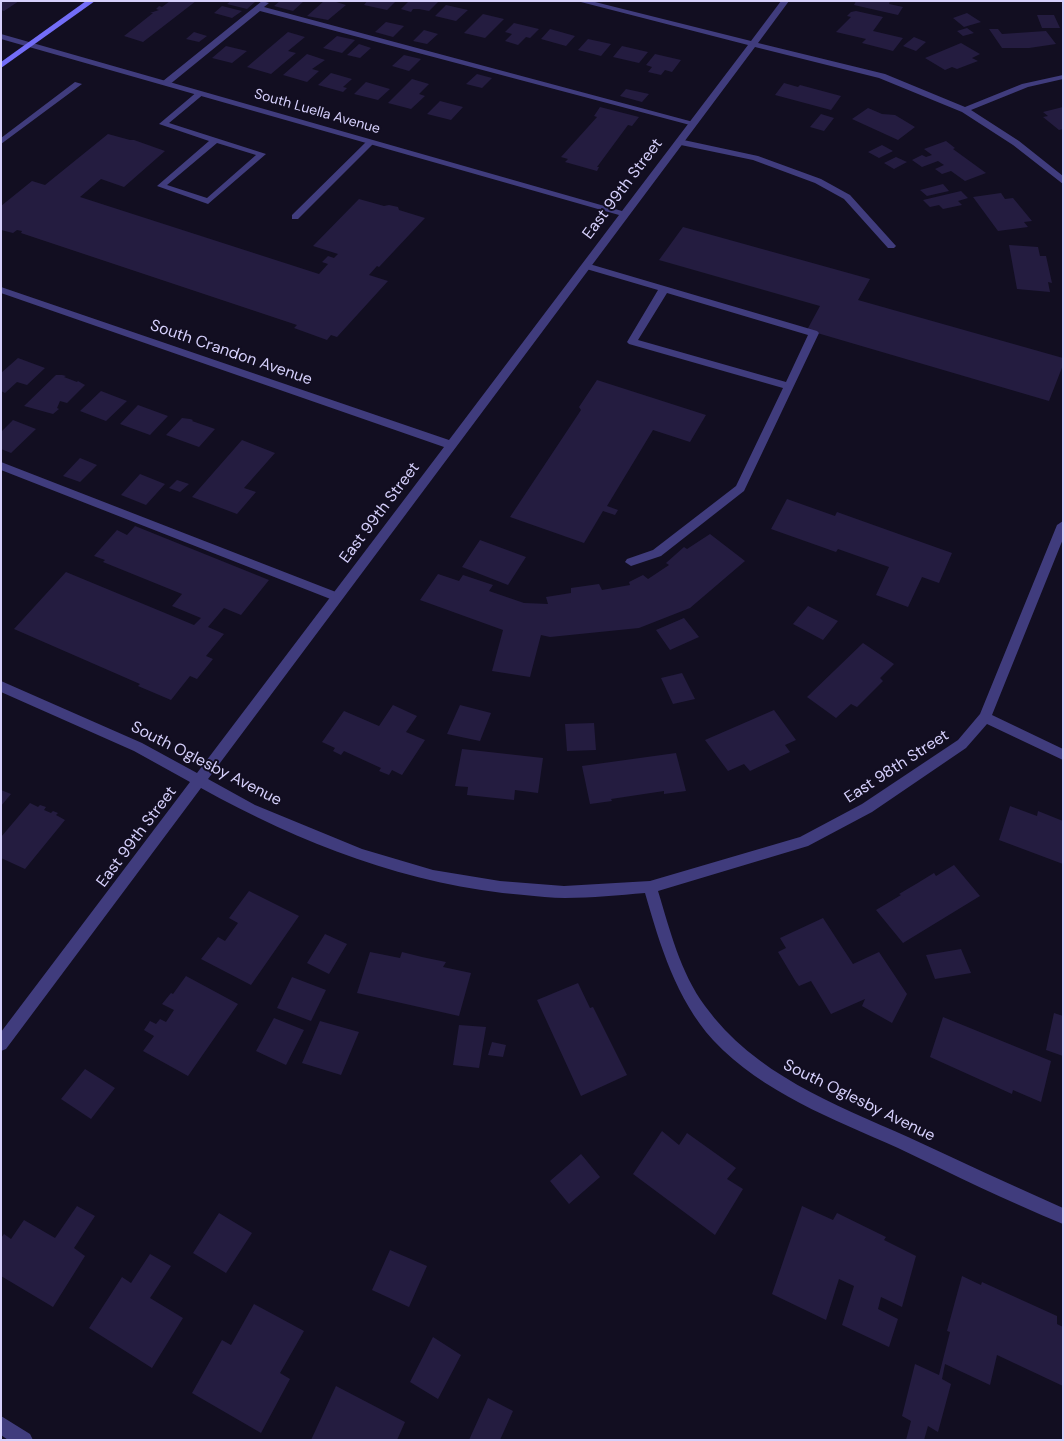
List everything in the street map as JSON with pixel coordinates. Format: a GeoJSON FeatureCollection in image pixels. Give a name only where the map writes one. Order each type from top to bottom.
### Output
{"type":"FeatureCollection","features":[{"type":"Feature","properties":{"kind":"main road"},"geometry":{"type":"LineString","coordinates":[[1,66],[91,1]]}},
{"type":"Feature","properties":{"kind":"street"},"geometry":{"type":"LineString","coordinates":[[166,83],[266,1]]}},
{"type":"Feature","properties":{"kind":"street"},"geometry":{"type":"LineString","coordinates":[[581,1],[882,76],[966,110],[995,128],[1042,162],[1063,181]]}},
{"type":"Feature","properties":{"kind":"street","name":"East 99th Street"},"geometry":{"type":"LineString","coordinates":[[1,1044],[785,1]]}},
{"type":"Feature","properties":{"kind":"street"},"geometry":{"type":"LineString","coordinates":[[258,8],[693,123]]}},
{"type":"Feature","properties":{"kind":"street","name":"South Luella Avenue"},"geometry":{"type":"LineString","coordinates":[[1,36],[624,214]]}},
{"type":"Feature","properties":{"kind":"street"},"geometry":{"type":"LineString","coordinates":[[966,110],[1017,87],[1038,80],[1063,76]]}},
{"type":"Feature","properties":{"kind":"street"},"geometry":{"type":"LineString","coordinates":[[1,142],[78,84]]}},
{"type":"Feature","properties":{"kind":"street"},"geometry":{"type":"LineString","coordinates":[[201,93],[163,124],[262,154],[208,201],[161,186],[215,140]]}},
{"type":"Feature","properties":{"kind":"street"},"geometry":{"type":"LineString","coordinates":[[295,216],[372,142]]}},
{"type":"Feature","properties":{"kind":"street"},"geometry":{"type":"LineString","coordinates":[[679,142],[755,158],[818,181],[847,197],[891,246]]}},
{"type":"Feature","properties":{"kind":"street"},"geometry":{"type":"LineString","coordinates":[[586,266],[814,333],[740,488],[657,553],[632,562]]}},
{"type":"Feature","properties":{"kind":"street"},"geometry":{"type":"LineString","coordinates":[[664,289],[632,342],[789,386]]}},
{"type":"Feature","properties":{"kind":"street","name":"South Crandon Avenue"},"geometry":{"type":"LineString","coordinates":[[1,290],[451,445]]}},
{"type":"Feature","properties":{"kind":"street"},"geometry":{"type":"LineString","coordinates":[[1,466],[337,597]]}},
{"type":"Feature","properties":{"kind":"street","name":"East 98th Street"},"geometry":{"type":"LineString","coordinates":[[650,887],[803,842],[867,808],[962,744],[985,717],[1063,525]]}},
{"type":"Feature","properties":{"kind":"street","name":"South Oglesby Avenue"},"geometry":{"type":"LineString","coordinates":[[1,686],[138,748],[250,809],[360,854],[433,876],[500,887],[564,892],[650,887],[676,967],[699,1010],[730,1047],[773,1080],[815,1102],[1063,1216]]}},
{"type":"Feature","properties":{"kind":"street"},"geometry":{"type":"LineString","coordinates":[[985,717],[1063,755]]}},
{"type":"Feature","properties":{"kind":"street"},"geometry":{"type":"LineString","coordinates":[[1,1425],[24,1440]]}},
{"type":"Feature","properties":{"kind":"building"},"geometry":{"type":"Polygon","coordinates":[[[1,1],[19,1],[4,11],[1,10],[1,1]]]}},
{"type":"Feature","properties":{"kind":"building"},"geometry":{"type":"Polygon","coordinates":[[[170,1],[196,1],[143,42],[124,36],[153,13],[150,13],[159,10],[156,9],[159,6],[162,7],[170,1]]]}},
{"type":"Feature","properties":{"kind":"building"},"geometry":{"type":"Polygon","coordinates":[[[231,1],[255,2],[247,9],[227,4],[231,1]]]}},
{"type":"Feature","properties":{"kind":"building"},"geometry":{"type":"Polygon","coordinates":[[[280,1],[304,1],[293,11],[274,6],[280,1]]]}},
{"type":"Feature","properties":{"kind":"building"},"geometry":{"type":"Polygon","coordinates":[[[324,1],[333,1],[346,5],[328,20],[307,16],[324,1]]]}},
{"type":"Feature","properties":{"kind":"building"},"geometry":{"type":"Polygon","coordinates":[[[367,1],[396,1],[387,10],[364,5],[367,1]]]}},
{"type":"Feature","properties":{"kind":"building"},"geometry":{"type":"Polygon","coordinates":[[[409,1],[439,1],[429,11],[413,9],[411,12],[401,9],[409,1]]]}},
{"type":"Feature","properties":{"kind":"building"},"geometry":{"type":"Polygon","coordinates":[[[856,1],[890,1],[889,4],[903,7],[898,15],[854,5],[856,1]]]}},
{"type":"Feature","properties":{"kind":"building"},"geometry":{"type":"Polygon","coordinates":[[[446,5],[468,10],[456,21],[435,16],[446,5]]]}},
{"type":"Feature","properties":{"kind":"building"},"geometry":{"type":"Polygon","coordinates":[[[222,6],[242,11],[232,18],[214,13],[222,6]]]}},
{"type":"Feature","properties":{"kind":"building"},"geometry":{"type":"Polygon","coordinates":[[[856,11],[883,17],[873,31],[903,38],[893,51],[862,43],[866,39],[836,32],[851,17],[847,16],[851,12],[856,11]]]}},
{"type":"Feature","properties":{"kind":"building"},"geometry":{"type":"Polygon","coordinates":[[[967,13],[981,22],[964,27],[953,18],[967,13]]]}},
{"type":"Feature","properties":{"kind":"building"},"geometry":{"type":"Polygon","coordinates":[[[483,14],[504,19],[485,38],[464,33],[483,14]]]}},
{"type":"Feature","properties":{"kind":"building"},"geometry":{"type":"Polygon","coordinates":[[[1037,15],[1054,15],[1060,28],[1042,28],[1037,15]]]}},
{"type":"Feature","properties":{"kind":"building"},"geometry":{"type":"Polygon","coordinates":[[[386,22],[404,26],[393,37],[375,32],[386,22]]]}},
{"type":"Feature","properties":{"kind":"building"},"geometry":{"type":"Polygon","coordinates":[[[514,23],[539,29],[530,38],[526,37],[518,45],[505,41],[512,34],[505,32],[514,23]]]}},
{"type":"Feature","properties":{"kind":"building"},"geometry":{"type":"Polygon","coordinates":[[[967,28],[974,33],[963,36],[957,31],[967,28]]]}},
{"type":"Feature","properties":{"kind":"building"},"geometry":{"type":"Polygon","coordinates":[[[550,29],[575,36],[566,46],[541,39],[550,29]]]}},
{"type":"Feature","properties":{"kind":"building"},"geometry":{"type":"Polygon","coordinates":[[[989,29],[998,29],[1002,34],[1046,31],[1056,44],[1029,48],[1002,48],[989,29]]]}},
{"type":"Feature","properties":{"kind":"building"},"geometry":{"type":"Polygon","coordinates":[[[424,30],[438,34],[427,44],[413,41],[424,30]]]}},
{"type":"Feature","properties":{"kind":"building"},"geometry":{"type":"Polygon","coordinates":[[[194,32],[207,36],[199,42],[186,39],[194,32]]]}},
{"type":"Feature","properties":{"kind":"building"},"geometry":{"type":"Polygon","coordinates":[[[288,32],[305,37],[288,51],[296,53],[271,74],[247,67],[288,32]]]}},
{"type":"Feature","properties":{"kind":"building"},"geometry":{"type":"Polygon","coordinates":[[[337,36],[355,40],[342,53],[323,48],[337,36]]]}},
{"type":"Feature","properties":{"kind":"building"},"geometry":{"type":"Polygon","coordinates":[[[914,37],[926,42],[916,51],[903,46],[914,37]]]}},
{"type":"Feature","properties":{"kind":"building"},"geometry":{"type":"Polygon","coordinates":[[[588,39],[611,44],[601,56],[578,50],[588,39]]]}},
{"type":"Feature","properties":{"kind":"building"},"geometry":{"type":"Polygon","coordinates":[[[961,43],[980,54],[972,58],[978,61],[957,69],[952,67],[945,70],[925,58],[961,43]]]}},
{"type":"Feature","properties":{"kind":"building"},"geometry":{"type":"Polygon","coordinates":[[[359,44],[371,48],[360,58],[347,55],[359,44]]]}},
{"type":"Feature","properties":{"kind":"building"},"geometry":{"type":"Polygon","coordinates":[[[226,46],[247,51],[232,63],[212,58],[226,46]]]}},
{"type":"Feature","properties":{"kind":"building"},"geometry":{"type":"Polygon","coordinates":[[[622,46],[648,52],[639,63],[613,57],[622,46]]]}},
{"type":"Feature","properties":{"kind":"building"},"geometry":{"type":"Polygon","coordinates":[[[307,54],[325,60],[312,69],[319,71],[307,82],[283,75],[307,54]]]}},
{"type":"Feature","properties":{"kind":"building"},"geometry":{"type":"Polygon","coordinates":[[[655,54],[681,60],[672,72],[665,70],[661,75],[648,72],[652,67],[646,65],[655,54]]]}},
{"type":"Feature","properties":{"kind":"building"},"geometry":{"type":"Polygon","coordinates":[[[404,55],[421,59],[409,71],[392,66],[404,55]]]}},
{"type":"Feature","properties":{"kind":"building"},"geometry":{"type":"Polygon","coordinates":[[[331,73],[352,79],[343,87],[347,88],[343,92],[318,85],[331,73]]]}},
{"type":"Feature","properties":{"kind":"building"},"geometry":{"type":"Polygon","coordinates":[[[477,74],[492,78],[482,88],[466,84],[477,74]]]}},
{"type":"Feature","properties":{"kind":"building"},"geometry":{"type":"Polygon","coordinates":[[[412,79],[429,84],[419,94],[425,96],[411,109],[388,103],[412,79]]]}},
{"type":"Feature","properties":{"kind":"building"},"geometry":{"type":"Polygon","coordinates":[[[366,82],[390,89],[378,100],[354,94],[366,82]]]}},
{"type":"Feature","properties":{"kind":"building"},"geometry":{"type":"Polygon","coordinates":[[[784,83],[798,87],[800,85],[841,96],[831,110],[775,95],[784,83]]]}},
{"type":"Feature","properties":{"kind":"building"},"geometry":{"type":"Polygon","coordinates":[[[626,89],[649,94],[642,102],[620,96],[626,89]]]}},
{"type":"Feature","properties":{"kind":"building"},"geometry":{"type":"Polygon","coordinates":[[[440,101],[463,107],[451,120],[427,114],[440,101]]]}},
{"type":"Feature","properties":{"kind":"building"},"geometry":{"type":"Polygon","coordinates":[[[600,107],[639,117],[632,126],[628,125],[597,167],[599,167],[597,171],[565,162],[568,159],[561,157],[597,117],[594,116],[600,107]]]}},
{"type":"Feature","properties":{"kind":"building"},"geometry":{"type":"Polygon","coordinates":[[[1063,107],[1063,129],[1059,130],[1043,117],[1048,116],[1043,112],[1063,107]]]}},
{"type":"Feature","properties":{"kind":"building"},"geometry":{"type":"Polygon","coordinates":[[[868,108],[882,114],[895,115],[915,127],[898,140],[852,119],[868,108]]]}},
{"type":"Feature","properties":{"kind":"building"},"geometry":{"type":"Polygon","coordinates":[[[821,114],[834,118],[824,131],[810,127],[821,114]]]}},
{"type":"Feature","properties":{"kind":"building"},"geometry":{"type":"Polygon","coordinates":[[[108,134],[134,140],[165,151],[124,187],[101,179],[80,197],[319,274],[328,264],[322,262],[328,256],[334,258],[338,254],[313,246],[359,199],[384,206],[398,207],[399,210],[425,218],[379,267],[377,266],[369,275],[388,281],[337,337],[331,335],[327,340],[294,328],[297,325],[21,233],[22,231],[17,230],[13,233],[1,230],[1,206],[32,181],[45,185],[108,134]]]}},
{"type":"Feature","properties":{"kind":"building"},"geometry":{"type":"Polygon","coordinates":[[[946,141],[955,148],[953,149],[986,173],[965,181],[951,171],[942,174],[935,169],[944,165],[938,161],[922,167],[912,160],[922,155],[926,157],[932,155],[924,149],[946,141]]]}},
{"type":"Feature","properties":{"kind":"building"},"geometry":{"type":"Polygon","coordinates":[[[882,145],[893,151],[879,158],[868,152],[882,145]]]}},
{"type":"Feature","properties":{"kind":"building"},"geometry":{"type":"Polygon","coordinates":[[[896,157],[907,162],[894,169],[884,163],[896,157]]]}},
{"type":"Feature","properties":{"kind":"building"},"geometry":{"type":"Polygon","coordinates":[[[943,184],[949,191],[927,196],[920,190],[943,184]]]}},
{"type":"Feature","properties":{"kind":"building"},"geometry":{"type":"Polygon","coordinates":[[[961,191],[968,198],[958,201],[962,205],[943,209],[939,205],[930,207],[923,200],[961,191]]]}},
{"type":"Feature","properties":{"kind":"building"},"geometry":{"type":"Polygon","coordinates":[[[1001,193],[1005,199],[1013,198],[1032,221],[1024,222],[1028,227],[998,231],[973,197],[1001,193]]]}},
{"type":"Feature","properties":{"kind":"building"},"geometry":{"type":"Polygon","coordinates":[[[683,227],[870,279],[858,300],[1063,358],[1063,365],[1049,401],[807,330],[820,306],[659,260],[683,227]]]}},
{"type":"Feature","properties":{"kind":"building"},"geometry":{"type":"Polygon","coordinates":[[[1009,245],[1038,247],[1040,256],[1046,256],[1052,283],[1048,282],[1050,292],[1017,289],[1009,245]]]}},
{"type":"Feature","properties":{"kind":"building"},"geometry":{"type":"Polygon","coordinates":[[[18,358],[45,368],[27,385],[17,382],[5,393],[1,391],[1,373],[18,358]]]}},
{"type":"Feature","properties":{"kind":"building"},"geometry":{"type":"Polygon","coordinates":[[[56,375],[66,376],[64,377],[85,385],[67,403],[60,401],[57,408],[59,409],[53,414],[24,406],[56,375]]]}},
{"type":"Feature","properties":{"kind":"building"},"geometry":{"type":"Polygon","coordinates":[[[597,380],[706,415],[690,442],[653,430],[607,506],[618,510],[615,515],[603,511],[584,543],[510,517],[581,410],[579,407],[597,380]]]}},
{"type":"Feature","properties":{"kind":"building"},"geometry":{"type":"Polygon","coordinates":[[[101,391],[127,401],[106,421],[80,411],[101,391]]]}},
{"type":"Feature","properties":{"kind":"building"},"geometry":{"type":"Polygon","coordinates":[[[138,405],[168,416],[150,435],[120,424],[138,405]]]}},
{"type":"Feature","properties":{"kind":"building"},"geometry":{"type":"Polygon","coordinates":[[[182,418],[193,420],[215,429],[199,447],[166,435],[182,418]]]}},
{"type":"Feature","properties":{"kind":"building"},"geometry":{"type":"Polygon","coordinates":[[[13,420],[36,429],[11,453],[1,449],[1,432],[13,420]]]}},
{"type":"Feature","properties":{"kind":"building"},"geometry":{"type":"Polygon","coordinates":[[[242,440],[275,453],[244,488],[256,492],[237,514],[192,497],[242,440]]]}},
{"type":"Feature","properties":{"kind":"building"},"geometry":{"type":"Polygon","coordinates":[[[80,458],[97,465],[80,482],[63,476],[80,458]]]}},
{"type":"Feature","properties":{"kind":"building"},"geometry":{"type":"Polygon","coordinates":[[[140,474],[165,484],[146,505],[121,495],[140,474]]]}},
{"type":"Feature","properties":{"kind":"building"},"geometry":{"type":"Polygon","coordinates":[[[177,480],[189,484],[180,492],[169,488],[177,480]]]}},
{"type":"Feature","properties":{"kind":"building"},"geometry":{"type":"Polygon","coordinates":[[[787,499],[835,516],[837,512],[952,553],[939,583],[922,577],[908,607],[876,595],[889,567],[838,549],[836,552],[771,529],[787,499]]]}},
{"type":"Feature","properties":{"kind":"building"},"geometry":{"type":"Polygon","coordinates":[[[135,526],[269,580],[241,615],[224,608],[208,627],[224,634],[206,656],[213,659],[197,679],[190,676],[171,700],[138,686],[140,684],[14,629],[66,572],[194,625],[201,618],[172,606],[182,594],[103,562],[105,560],[94,556],[117,530],[127,535],[135,526]]]}},
{"type":"Feature","properties":{"kind":"building"},"geometry":{"type":"Polygon","coordinates":[[[710,534],[745,561],[690,608],[639,628],[550,637],[541,635],[530,677],[492,671],[503,630],[420,600],[438,574],[459,581],[463,575],[493,585],[489,591],[524,603],[548,604],[546,597],[571,593],[571,588],[599,584],[602,590],[630,585],[629,582],[643,575],[648,579],[669,565],[666,563],[684,547],[687,549],[710,534]]]}},
{"type":"Feature","properties":{"kind":"building"},"geometry":{"type":"Polygon","coordinates":[[[480,540],[526,557],[508,585],[462,567],[480,540]]]}},
{"type":"Feature","properties":{"kind":"building"},"geometry":{"type":"Polygon","coordinates":[[[808,606],[838,621],[823,640],[793,624],[808,606]]]}},
{"type":"Feature","properties":{"kind":"building"},"geometry":{"type":"Polygon","coordinates":[[[684,618],[699,637],[670,650],[656,630],[684,618]]]}},
{"type":"Feature","properties":{"kind":"building"},"geometry":{"type":"Polygon","coordinates":[[[863,643],[894,664],[880,678],[883,681],[857,707],[851,704],[836,718],[807,697],[863,643]]]}},
{"type":"Feature","properties":{"kind":"building"},"geometry":{"type":"Polygon","coordinates":[[[682,673],[695,699],[673,704],[661,678],[682,673]]]}},
{"type":"Feature","properties":{"kind":"building"},"geometry":{"type":"Polygon","coordinates":[[[393,705],[417,716],[406,732],[425,740],[402,775],[392,770],[389,775],[379,771],[381,768],[344,751],[341,755],[333,751],[335,748],[322,742],[344,711],[379,726],[393,705]]]}},
{"type":"Feature","properties":{"kind":"building"},"geometry":{"type":"Polygon","coordinates":[[[460,705],[491,713],[480,741],[447,734],[460,705]]]}},
{"type":"Feature","properties":{"kind":"building"},"geometry":{"type":"Polygon","coordinates":[[[774,710],[796,740],[785,745],[790,752],[750,771],[744,764],[728,771],[705,740],[774,710]]]}},
{"type":"Feature","properties":{"kind":"building"},"geometry":{"type":"Polygon","coordinates":[[[594,723],[596,750],[567,751],[565,724],[594,723]]]}},
{"type":"Feature","properties":{"kind":"building"},"geometry":{"type":"Polygon","coordinates":[[[462,749],[543,758],[538,793],[515,790],[514,800],[467,795],[468,787],[455,786],[462,749]]]}},
{"type":"Feature","properties":{"kind":"building"},"geometry":{"type":"Polygon","coordinates":[[[676,753],[686,791],[664,794],[664,791],[590,804],[582,766],[676,753]]]}},
{"type":"Feature","properties":{"kind":"building"},"geometry":{"type":"Polygon","coordinates":[[[1,790],[11,794],[1,806],[1,790]]]}},
{"type":"Feature","properties":{"kind":"building"},"geometry":{"type":"Polygon","coordinates":[[[30,803],[38,807],[40,805],[46,807],[44,810],[58,813],[56,815],[65,820],[25,869],[1,858],[1,837],[30,803]]]}},
{"type":"Feature","properties":{"kind":"building"},"geometry":{"type":"Polygon","coordinates":[[[1010,806],[1037,816],[1038,811],[1063,821],[1063,864],[999,840],[1010,806]]]}},
{"type":"Feature","properties":{"kind":"building"},"geometry":{"type":"Polygon","coordinates":[[[954,865],[980,896],[903,943],[876,910],[934,873],[936,876],[954,865]]]}},
{"type":"Feature","properties":{"kind":"building"},"geometry":{"type":"Polygon","coordinates":[[[249,891],[299,916],[251,985],[201,959],[218,937],[225,941],[238,923],[229,918],[249,891]]]}},
{"type":"Feature","properties":{"kind":"building"},"geometry":{"type":"Polygon","coordinates":[[[823,918],[853,964],[879,952],[907,994],[892,1023],[862,1006],[865,999],[831,1014],[811,981],[799,986],[796,982],[778,952],[786,948],[780,938],[823,918]]]}},
{"type":"Feature","properties":{"kind":"building"},"geometry":{"type":"Polygon","coordinates":[[[325,934],[347,944],[329,974],[307,963],[325,934]]]}},
{"type":"Feature","properties":{"kind":"building"},"geometry":{"type":"Polygon","coordinates":[[[961,949],[971,973],[935,979],[926,955],[961,949]]]}},
{"type":"Feature","properties":{"kind":"building"},"geometry":{"type":"Polygon","coordinates":[[[370,952],[400,958],[402,952],[446,962],[443,967],[471,973],[459,1016],[357,993],[370,952]]]}},
{"type":"Feature","properties":{"kind":"building"},"geometry":{"type":"Polygon","coordinates":[[[186,976],[238,1004],[188,1076],[143,1051],[154,1036],[144,1030],[150,1021],[156,1024],[160,1019],[166,1022],[174,1010],[162,1004],[171,993],[173,994],[186,976]]]}},
{"type":"Feature","properties":{"kind":"building"},"geometry":{"type":"Polygon","coordinates":[[[292,977],[326,990],[311,1021],[277,1008],[292,977]]]}},
{"type":"Feature","properties":{"kind":"building"},"geometry":{"type":"Polygon","coordinates":[[[578,983],[590,1008],[593,1007],[627,1075],[581,1096],[537,1000],[578,983]]]}},
{"type":"Feature","properties":{"kind":"building"},"geometry":{"type":"Polygon","coordinates":[[[1054,1013],[1063,1016],[1063,1056],[1046,1050],[1054,1013]]]}},
{"type":"Feature","properties":{"kind":"building"},"geometry":{"type":"Polygon","coordinates":[[[943,1017],[1051,1061],[1041,1102],[1013,1090],[1012,1094],[930,1057],[943,1017]]]}},
{"type":"Feature","properties":{"kind":"building"},"geometry":{"type":"Polygon","coordinates":[[[274,1018],[304,1030],[286,1065],[256,1051],[274,1018]]]}},
{"type":"Feature","properties":{"kind":"building"},"geometry":{"type":"Polygon","coordinates":[[[320,1021],[359,1032],[341,1075],[302,1063],[320,1021]]]}},
{"type":"Feature","properties":{"kind":"building"},"geometry":{"type":"Polygon","coordinates":[[[459,1025],[486,1027],[479,1068],[453,1065],[459,1025]]]}},
{"type":"Feature","properties":{"kind":"building"},"geometry":{"type":"Polygon","coordinates":[[[492,1042],[506,1045],[503,1057],[488,1055],[492,1042]]]}},
{"type":"Feature","properties":{"kind":"building"},"geometry":{"type":"Polygon","coordinates":[[[85,1069],[115,1088],[91,1119],[61,1099],[85,1069]]]}},
{"type":"Feature","properties":{"kind":"building"},"geometry":{"type":"Polygon","coordinates":[[[662,1131],[679,1145],[687,1133],[736,1168],[727,1179],[743,1189],[715,1235],[633,1174],[662,1131]]]}},
{"type":"Feature","properties":{"kind":"building"},"geometry":{"type":"Polygon","coordinates":[[[581,1154],[600,1177],[569,1204],[550,1181],[581,1154]]]}},
{"type":"Feature","properties":{"kind":"building"},"geometry":{"type":"Polygon","coordinates":[[[77,1206],[95,1216],[74,1248],[85,1256],[53,1307],[1,1276],[1,1238],[4,1234],[11,1239],[24,1220],[55,1238],[77,1206]]]}},
{"type":"Feature","properties":{"kind":"building"},"geometry":{"type":"Polygon","coordinates":[[[802,1206],[833,1220],[837,1213],[886,1237],[884,1240],[916,1256],[902,1307],[881,1297],[878,1309],[898,1319],[889,1347],[842,1325],[854,1286],[839,1279],[826,1320],[772,1294],[802,1206]]]}},
{"type":"Feature","properties":{"kind":"building"},"geometry":{"type":"Polygon","coordinates":[[[219,1213],[252,1233],[226,1273],[193,1253],[219,1213]]]}},
{"type":"Feature","properties":{"kind":"building"},"geometry":{"type":"Polygon","coordinates":[[[390,1250],[427,1266],[409,1307],[372,1290],[390,1250]]]}},
{"type":"Feature","properties":{"kind":"building"},"geometry":{"type":"Polygon","coordinates":[[[150,1254],[171,1266],[150,1298],[183,1318],[152,1368],[89,1328],[122,1277],[131,1283],[150,1254]]]}},
{"type":"Feature","properties":{"kind":"building"},"geometry":{"type":"Polygon","coordinates":[[[962,1276],[981,1285],[982,1282],[1057,1316],[1057,1324],[1063,1327],[1063,1386],[997,1355],[990,1385],[945,1364],[942,1379],[951,1384],[938,1432],[928,1426],[924,1440],[906,1440],[911,1421],[902,1416],[915,1364],[939,1375],[950,1332],[947,1331],[962,1276]]]}},
{"type":"Feature","properties":{"kind":"building"},"geometry":{"type":"Polygon","coordinates":[[[254,1304],[304,1331],[280,1373],[290,1379],[261,1433],[192,1393],[222,1340],[231,1345],[254,1304]]]}},
{"type":"Feature","properties":{"kind":"building"},"geometry":{"type":"Polygon","coordinates":[[[433,1337],[461,1355],[438,1399],[410,1382],[433,1337]]]}},
{"type":"Feature","properties":{"kind":"building"},"geometry":{"type":"Polygon","coordinates":[[[336,1386],[405,1422],[397,1440],[311,1440],[336,1386]]]}},
{"type":"Feature","properties":{"kind":"building"},"geometry":{"type":"Polygon","coordinates":[[[488,1398],[513,1411],[500,1440],[469,1440],[488,1398]]]}}]}
